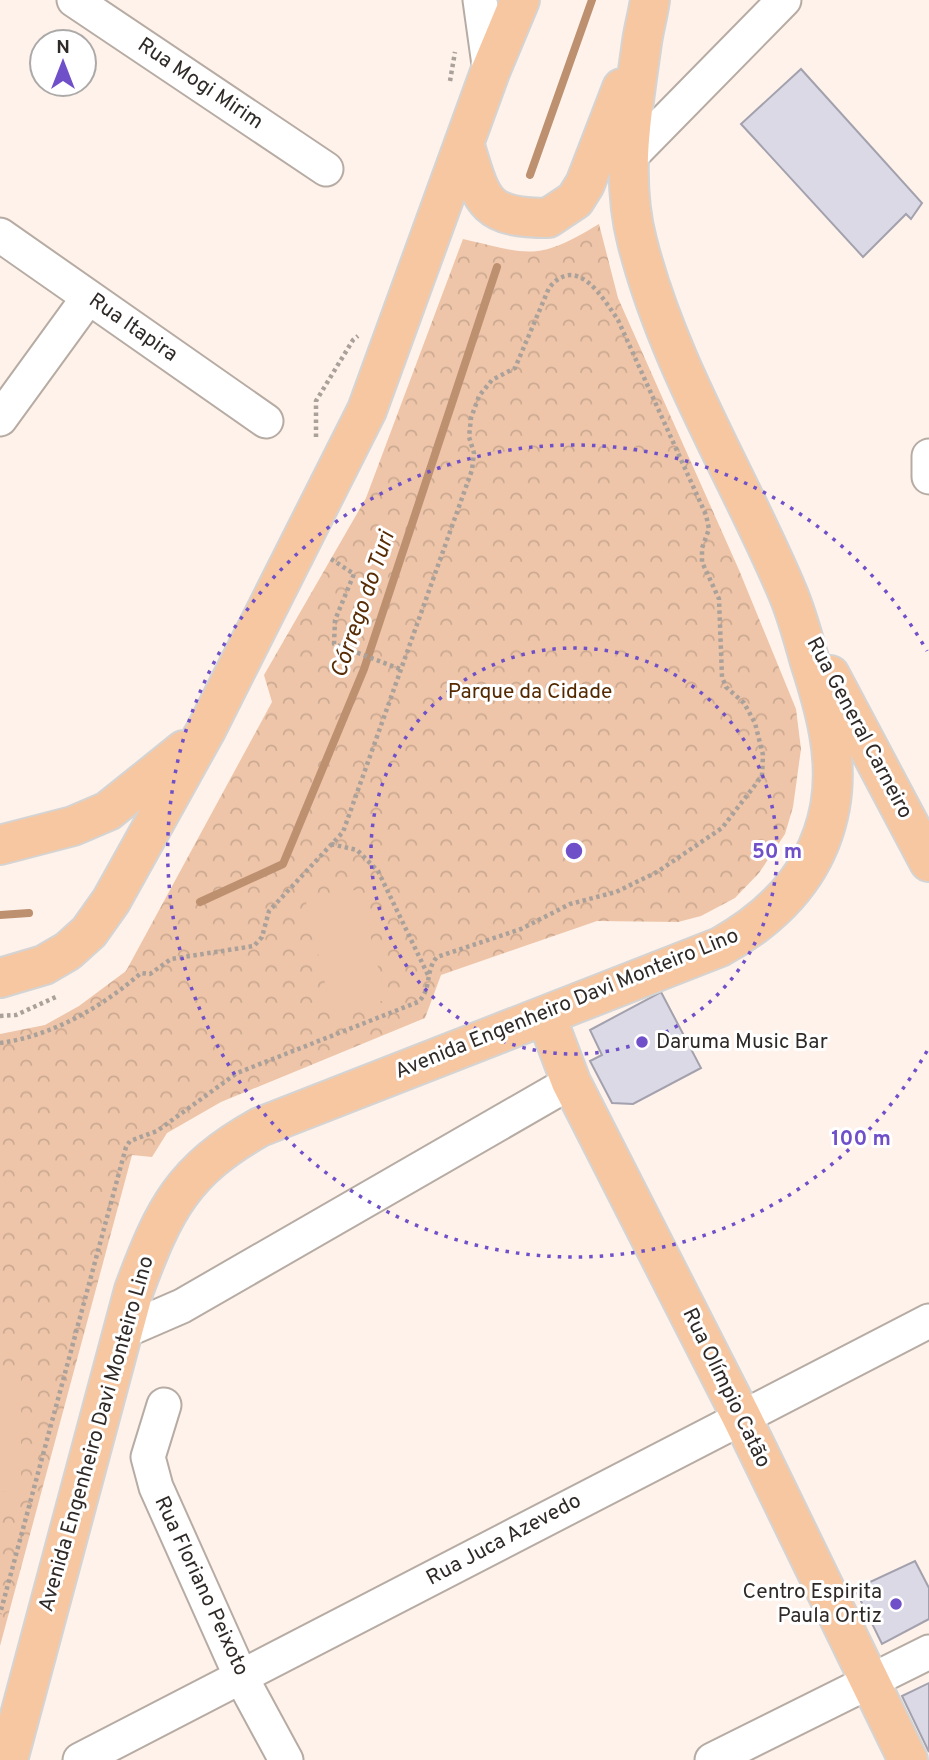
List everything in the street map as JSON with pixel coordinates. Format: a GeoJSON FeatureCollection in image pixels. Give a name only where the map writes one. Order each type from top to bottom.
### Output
{"type":"FeatureCollection","features":[{"type":"Feature","properties":{"kind":"main road"},"geometry":{"type":"LineString","coordinates":[[0,978],[44,965],[68,951],[89,932],[118,890],[206,730],[367,410],[490,72],[520,0]]}},
{"type":"Feature","properties":{"kind":"main road","name":"Avenida Engenheiro Davi Monteiro Lino"},"geometry":{"type":"LineString","coordinates":[[8,1760],[122,1332],[154,1236],[174,1198],[199,1169],[226,1146],[260,1127],[720,947],[746,933],[790,894],[809,865],[831,805],[833,753],[823,702],[789,593],[677,352],[656,300],[637,240],[627,160],[642,38],[650,0]]}},
{"type":"Feature","properties":{"kind":"main road","name":"Avenida Engenheiro Davi Monteiro Lino"},"geometry":{"type":"LineString","coordinates":[[465,146],[485,201],[500,213],[548,218],[564,211],[585,184],[642,38]]}},
{"type":"Feature","properties":{"kind":"main road","name":"Rua General Carneiro"},"geometry":{"type":"LineString","coordinates":[[789,593],[929,862]]}},
{"type":"Feature","properties":{"kind":"main road"},"geometry":{"type":"LineString","coordinates":[[0,845],[73,825],[108,811],[165,768],[206,730]]}},
{"type":"Feature","properties":{"kind":"main road","name":"Rua Olímpio Catão"},"geometry":{"type":"LineString","coordinates":[[546,1016],[571,1082],[741,1416],[908,1760]]}},
{"type":"Feature","properties":{"kind":"street","name":"Rua Mogi Mirim"},"geometry":{"type":"LineString","coordinates":[[74,0],[326,169]]}},
{"type":"Feature","properties":{"kind":"street"},"geometry":{"type":"LineString","coordinates":[[480,0],[490,72]]}},
{"type":"Feature","properties":{"kind":"street"},"geometry":{"type":"LineString","coordinates":[[627,160],[785,0]]}},
{"type":"Feature","properties":{"kind":"street","name":"Rua Itapira"},"geometry":{"type":"LineString","coordinates":[[0,235],[266,421]]}},
{"type":"Feature","properties":{"kind":"street"},"geometry":{"type":"LineString","coordinates":[[0,419],[89,298]]}},
{"type":"Feature","properties":{"kind":"street"},"geometry":{"type":"LineString","coordinates":[[929,456],[929,477]]}},
{"type":"Feature","properties":{"kind":"street"},"geometry":{"type":"LineString","coordinates":[[122,1332],[181,1306],[571,1082]]}},
{"type":"Feature","properties":{"kind":"street","name":"Rua Juca Azevedo"},"geometry":{"type":"LineString","coordinates":[[80,1760],[929,1321]]}},
{"type":"Feature","properties":{"kind":"street","name":"Rua Floriano Peixoto"},"geometry":{"type":"LineString","coordinates":[[164,1405],[148,1457],[156,1487],[241,1676],[286,1760]]}},
{"type":"Feature","properties":{"kind":"street"},"geometry":{"type":"LineString","coordinates":[[712,1760],[929,1653]]}},
{"type":"Feature","properties":{"kind":"path"},"geometry":{"type":"LineString","coordinates":[[449,89],[456,48]]}},
{"type":"Feature","properties":{"kind":"path"},"geometry":{"type":"LineString","coordinates":[[0,1043],[66,1023],[104,1001],[141,973],[150,974],[171,959],[254,946],[265,930],[269,911],[331,844],[343,832],[403,670],[472,470],[474,453],[469,437],[479,396],[492,380],[515,368],[549,288],[557,278],[567,275],[580,277],[602,295],[618,320],[706,515],[709,529],[702,548],[702,562],[719,599],[723,677],[726,687],[744,703],[755,723],[762,741],[762,776],[723,828],[657,872],[616,892],[570,904],[521,929],[438,957],[431,963],[428,976],[379,871],[357,850],[331,844]]}},
{"type":"Feature","properties":{"kind":"path"},"geometry":{"type":"LineString","coordinates":[[316,440],[316,401],[353,340],[362,333]]}},
{"type":"Feature","properties":{"kind":"path"},"geometry":{"type":"LineString","coordinates":[[331,559],[354,574],[335,620],[334,644],[349,652],[403,670]]}},
{"type":"Feature","properties":{"kind":"green space","name":"Parque da Cidade"},"geometry":{"type":"Polygon","coordinates":[[[599,224],[618,298],[739,570],[796,709],[801,749],[793,807],[785,834],[759,873],[735,898],[701,916],[678,922],[597,921],[441,975],[425,1018],[221,1102],[167,1133],[152,1157],[132,1155],[0,1646],[0,1034],[45,1025],[79,1006],[126,971],[272,702],[264,675],[366,498],[463,239],[504,249],[534,251],[562,244],[599,224]]]}},
{"type":"Feature","properties":{"kind":"green space"},"geometry":{"type":"Polygon","coordinates":[[[359,889],[386,1000],[332,1013],[306,902],[359,889]]]}},
{"type":"Feature","properties":{"kind":"green space"},"geometry":{"type":"Polygon","coordinates":[[[0,1369],[21,1369],[21,1492],[0,1491],[0,1369]]]}},
{"type":"Feature","properties":{"kind":"building"},"geometry":{"type":"Polygon","coordinates":[[[801,69],[922,203],[911,219],[906,214],[863,257],[741,124],[801,69]]]}},
{"type":"Feature","properties":{"kind":"building","name":"Daruma Music Bar"},"geometry":{"type":"Polygon","coordinates":[[[661,992],[701,1068],[633,1104],[612,1103],[590,1061],[602,1055],[590,1030],[661,992]]]}},
{"type":"Feature","properties":{"kind":"building","name":"Centro Espirita Paula Ortiz"},"geometry":{"type":"Polygon","coordinates":[[[915,1561],[929,1588],[929,1619],[882,1644],[855,1589],[915,1561]]]}},
{"type":"Feature","properties":{"kind":"building"},"geometry":{"type":"Polygon","coordinates":[[[929,1683],[929,1752],[902,1696],[929,1683]]]}},
{"type":"Feature","properties":{"kind":"waterway","name":"Córrego do Turi"},"geometry":{"type":"LineString","coordinates":[[530,175],[592,0]]}},
{"type":"Feature","properties":{"kind":"waterway","name":"Córrego do Turi"},"geometry":{"type":"LineString","coordinates":[[200,902],[283,864],[364,669],[497,267]]}},
{"type":"Feature","properties":{"kind":"waterway","name":"Córrego do Turi"},"geometry":{"type":"LineString","coordinates":[[0,915],[29,913]]}},
{"type":"Feature","properties":{"kind":"place","name":"Daruma Music Bar"},"geometry":{"type":"Point","coordinates":[642,1042]}},
{"type":"Feature","properties":{"kind":"place","name":"Centro Espirita Paula Ortiz"},"geometry":{"type":"Point","coordinates":[896,1604]}}]}
